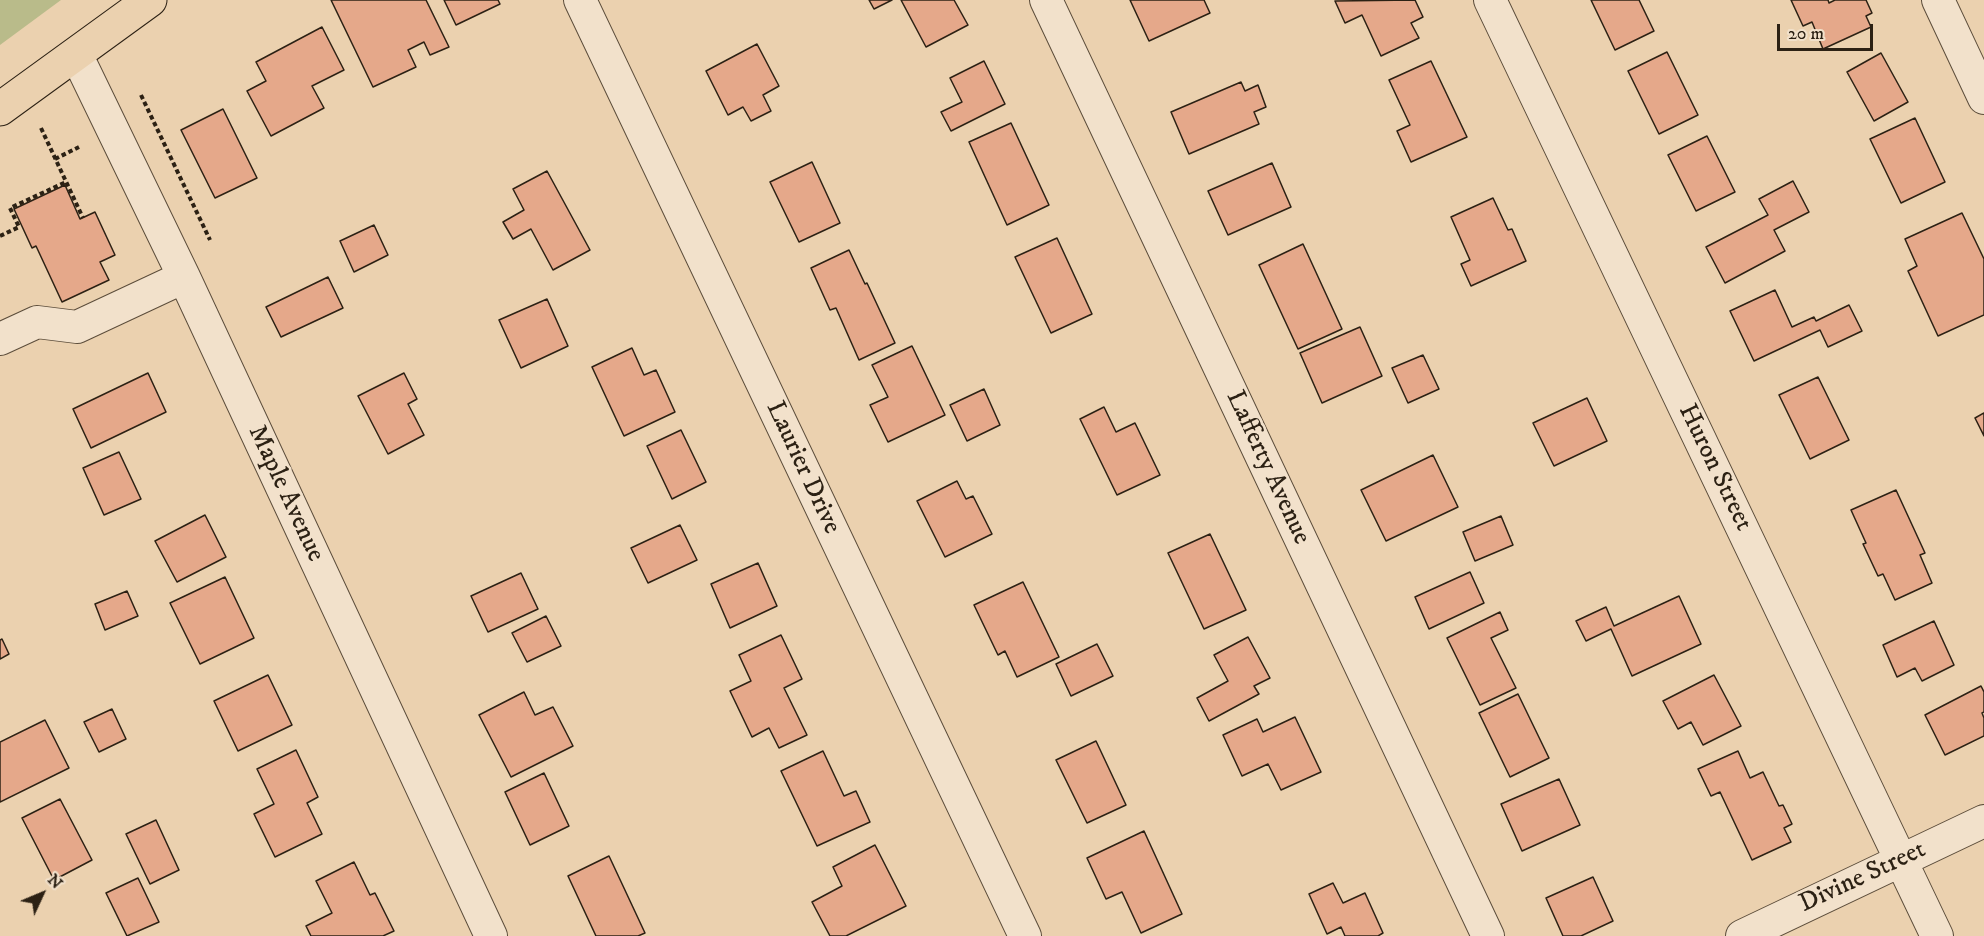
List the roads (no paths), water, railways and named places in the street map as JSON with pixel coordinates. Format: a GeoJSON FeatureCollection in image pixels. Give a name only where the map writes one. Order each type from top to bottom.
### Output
{"type":"FeatureCollection","features":[{"type":"Feature","properties":{"kind":"main road"},"geometry":{"type":"LineString","coordinates":[[0,109],[150,0]]}},
{"type":"Feature","properties":{"kind":"street","name":"Laurier Drive"},"geometry":{"type":"LineString","coordinates":[[580,0],[1025,936]]}},
{"type":"Feature","properties":{"kind":"street","name":"Lafferty Avenue"},"geometry":{"type":"LineString","coordinates":[[1046,0],[1488,936]]}},
{"type":"Feature","properties":{"kind":"street","name":"Huron Street"},"geometry":{"type":"LineString","coordinates":[[1490,0],[1937,936]]}},
{"type":"Feature","properties":{"kind":"street"},"geometry":{"type":"LineString","coordinates":[[1938,0],[1984,98]]}},
{"type":"Feature","properties":{"kind":"street","name":"Maple Avenue"},"geometry":{"type":"LineString","coordinates":[[76,54],[184,277],[492,936]]}},
{"type":"Feature","properties":{"kind":"street"},"geometry":{"type":"LineString","coordinates":[[0,339],[37,322],[76,327],[184,277]]}},
{"type":"Feature","properties":{"kind":"street","name":"Divine Street"},"geometry":{"type":"LineString","coordinates":[[1742,936],[1984,821]]}}]}
